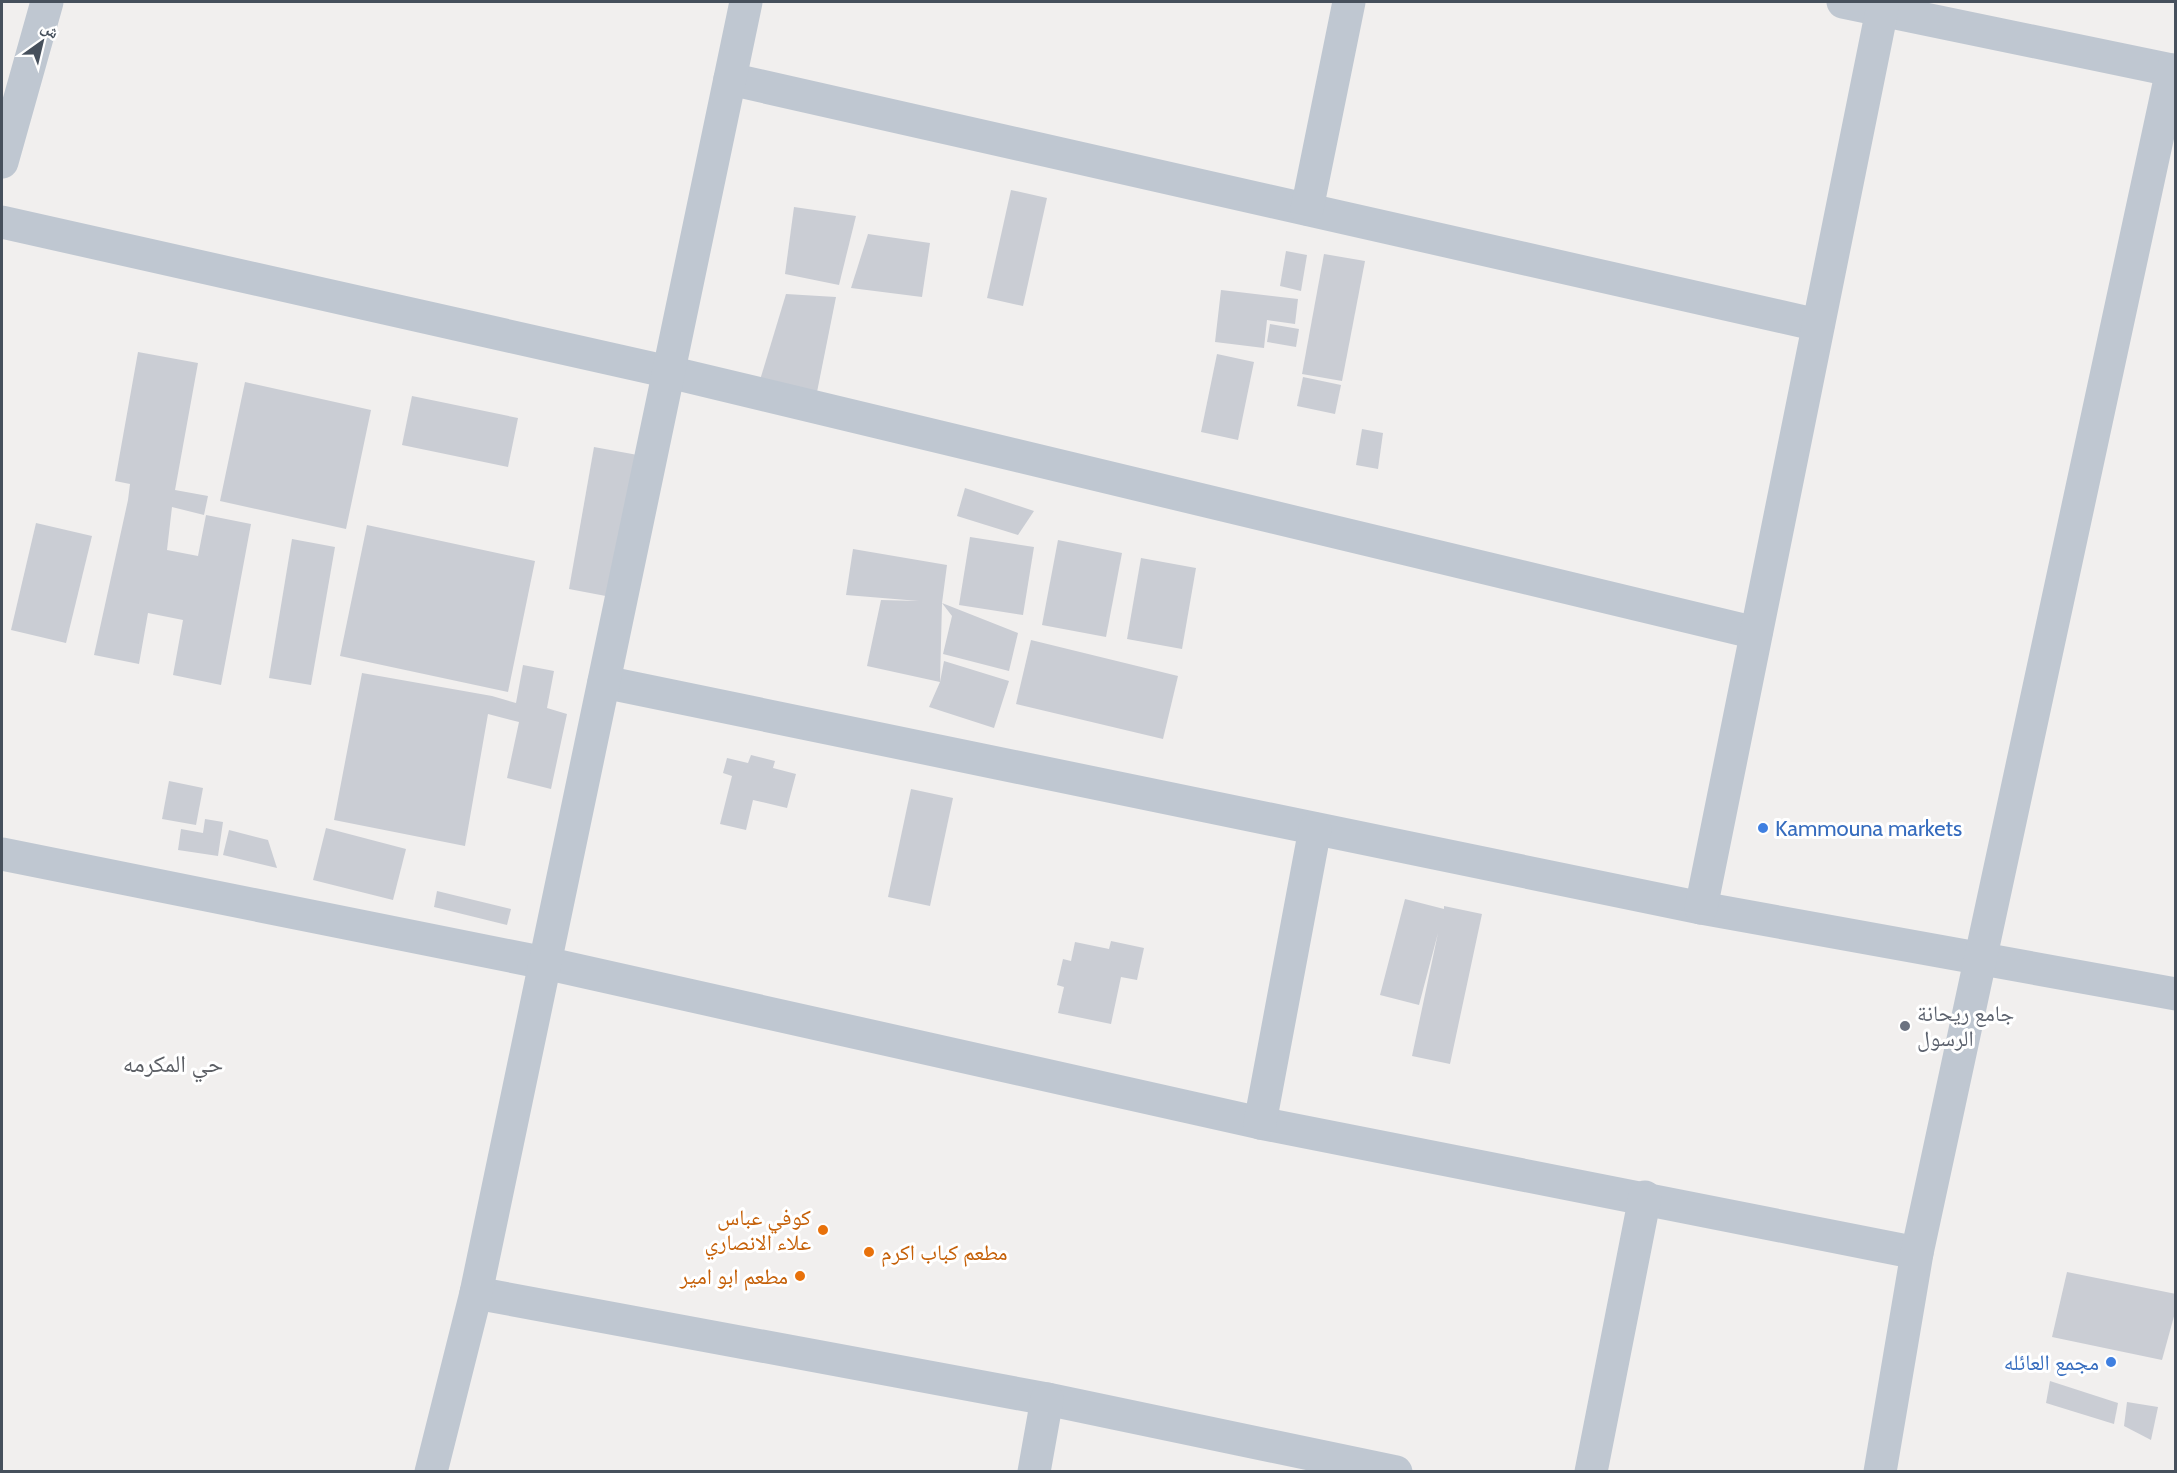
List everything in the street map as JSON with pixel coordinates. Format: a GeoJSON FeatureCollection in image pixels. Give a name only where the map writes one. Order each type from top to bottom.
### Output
{"type":"FeatureCollection","features":[{"type":"Feature","properties":{"kind":"street"},"geometry":{"type":"LineString","coordinates":[[2,162],[47,2]]}},
{"type":"Feature","properties":{"kind":"street"},"geometry":{"type":"LineString","coordinates":[[431,1472],[476,1293],[746,2]]}},
{"type":"Feature","properties":{"kind":"street"},"geometry":{"type":"LineString","coordinates":[[1307,209],[1349,2]]}},
{"type":"Feature","properties":{"kind":"street"},"geometry":{"type":"LineString","coordinates":[[1843,2],[2174,71],[1917,1253],[1880,1472]]}},
{"type":"Feature","properties":{"kind":"street"},"geometry":{"type":"LineString","coordinates":[[1701,908],[1882,10]]}},
{"type":"Feature","properties":{"kind":"street"},"geometry":{"type":"LineString","coordinates":[[730,79],[1818,325]]}},
{"type":"Feature","properties":{"kind":"street"},"geometry":{"type":"LineString","coordinates":[[2,222],[669,372],[1756,633]]}},
{"type":"Feature","properties":{"kind":"street"},"geometry":{"type":"LineString","coordinates":[[604,682],[1701,908],[2175,994]]}},
{"type":"Feature","properties":{"kind":"street"},"geometry":{"type":"LineString","coordinates":[[1260,1123],[1315,829]]}},
{"type":"Feature","properties":{"kind":"street"},"geometry":{"type":"LineString","coordinates":[[2,854],[545,963],[1260,1123],[1645,1197],[1917,1253]]}},
{"type":"Feature","properties":{"kind":"street"},"geometry":{"type":"LineString","coordinates":[[1591,1472],[1645,1197]]}},
{"type":"Feature","properties":{"kind":"street"},"geometry":{"type":"LineString","coordinates":[[476,1293],[1047,1399],[1396,1472]]}},
{"type":"Feature","properties":{"kind":"street"},"geometry":{"type":"LineString","coordinates":[[1034,1472],[1047,1399]]}},
{"type":"Feature","properties":{"kind":"building"},"geometry":{"type":"Polygon","coordinates":[[[1011,190],[1047,198],[1023,306],[987,298],[1011,190]]]}},
{"type":"Feature","properties":{"kind":"building"},"geometry":{"type":"Polygon","coordinates":[[[794,207],[856,216],[839,285],[785,274],[794,207]]]}},
{"type":"Feature","properties":{"kind":"building"},"geometry":{"type":"Polygon","coordinates":[[[868,234],[930,243],[922,297],[851,288],[868,234]]]}},
{"type":"Feature","properties":{"kind":"building"},"geometry":{"type":"Polygon","coordinates":[[[1286,251],[1307,255],[1301,291],[1280,286],[1286,251]]]}},
{"type":"Feature","properties":{"kind":"building"},"geometry":{"type":"Polygon","coordinates":[[[1324,254],[1365,261],[1342,381],[1302,374],[1324,254]]]}},
{"type":"Feature","properties":{"kind":"building"},"geometry":{"type":"Polygon","coordinates":[[[1221,290],[1298,299],[1295,324],[1267,320],[1264,348],[1215,342],[1221,290]]]}},
{"type":"Feature","properties":{"kind":"building"},"geometry":{"type":"Polygon","coordinates":[[[786,294],[836,297],[817,392],[760,380],[786,294]]]}},
{"type":"Feature","properties":{"kind":"building"},"geometry":{"type":"Polygon","coordinates":[[[1270,324],[1299,329],[1296,347],[1267,342],[1270,324]]]}},
{"type":"Feature","properties":{"kind":"building"},"geometry":{"type":"Polygon","coordinates":[[[138,352],[198,363],[175,490],[208,496],[204,515],[172,507],[167,550],[198,556],[206,515],[251,524],[221,685],[173,675],[183,620],[148,613],[139,664],[94,655],[128,500],[130,484],[115,481],[138,352]]]}},
{"type":"Feature","properties":{"kind":"building"},"geometry":{"type":"Polygon","coordinates":[[[1217,354],[1254,362],[1238,440],[1201,432],[1217,354]]]}},
{"type":"Feature","properties":{"kind":"building"},"geometry":{"type":"Polygon","coordinates":[[[1303,377],[1341,385],[1335,414],[1297,406],[1303,377]]]}},
{"type":"Feature","properties":{"kind":"building"},"geometry":{"type":"Polygon","coordinates":[[[245,382],[371,410],[346,529],[220,501],[245,382]]]}},
{"type":"Feature","properties":{"kind":"building"},"geometry":{"type":"Polygon","coordinates":[[[412,396],[518,418],[508,467],[402,445],[412,396]]]}},
{"type":"Feature","properties":{"kind":"building"},"geometry":{"type":"Polygon","coordinates":[[[1362,429],[1383,433],[1378,469],[1356,465],[1362,429]]]}},
{"type":"Feature","properties":{"kind":"building"},"geometry":{"type":"Polygon","coordinates":[[[594,447],[643,456],[611,597],[569,589],[594,447]]]}},
{"type":"Feature","properties":{"kind":"building"},"geometry":{"type":"Polygon","coordinates":[[[965,488],[1034,511],[1018,535],[957,516],[965,488]]]}},
{"type":"Feature","properties":{"kind":"building"},"geometry":{"type":"Polygon","coordinates":[[[36,523],[92,536],[66,643],[11,630],[36,523]]]}},
{"type":"Feature","properties":{"kind":"building"},"geometry":{"type":"Polygon","coordinates":[[[367,525],[535,561],[508,692],[340,656],[367,525]]]}},
{"type":"Feature","properties":{"kind":"building"},"geometry":{"type":"Polygon","coordinates":[[[970,537],[1034,547],[1023,615],[959,605],[970,537]]]}},
{"type":"Feature","properties":{"kind":"building"},"geometry":{"type":"Polygon","coordinates":[[[292,539],[335,547],[311,685],[269,678],[292,539]]]}},
{"type":"Feature","properties":{"kind":"building"},"geometry":{"type":"Polygon","coordinates":[[[1058,540],[1122,553],[1106,637],[1042,625],[1058,540]]]}},
{"type":"Feature","properties":{"kind":"building"},"geometry":{"type":"Polygon","coordinates":[[[853,549],[947,565],[942,603],[940,682],[867,666],[881,600],[919,601],[846,595],[853,549]]]}},
{"type":"Feature","properties":{"kind":"building"},"geometry":{"type":"Polygon","coordinates":[[[1141,558],[1196,568],[1182,649],[1127,639],[1141,558]]]}},
{"type":"Feature","properties":{"kind":"building"},"geometry":{"type":"Polygon","coordinates":[[[942,603],[1018,633],[1009,671],[943,654],[952,616],[942,603]]]}},
{"type":"Feature","properties":{"kind":"building"},"geometry":{"type":"Polygon","coordinates":[[[1031,640],[1178,676],[1163,739],[1016,704],[1031,640]]]}},
{"type":"Feature","properties":{"kind":"building"},"geometry":{"type":"Polygon","coordinates":[[[944,661],[1009,681],[994,728],[929,707],[940,682],[944,661]]]}},
{"type":"Feature","properties":{"kind":"building"},"geometry":{"type":"Polygon","coordinates":[[[523,665],[554,671],[547,708],[567,714],[551,789],[507,778],[519,722],[488,714],[465,846],[334,820],[362,673],[492,696],[516,703],[523,665]]]}},
{"type":"Feature","properties":{"kind":"building"},"geometry":{"type":"Polygon","coordinates":[[[751,755],[775,761],[773,768],[796,774],[787,808],[753,800],[746,830],[720,824],[732,776],[723,773],[727,758],[748,763],[751,755]]]}},
{"type":"Feature","properties":{"kind":"building"},"geometry":{"type":"Polygon","coordinates":[[[169,781],[203,788],[196,825],[162,819],[169,781]]]}},
{"type":"Feature","properties":{"kind":"building"},"geometry":{"type":"Polygon","coordinates":[[[911,789],[953,798],[930,906],[888,897],[911,789]]]}},
{"type":"Feature","properties":{"kind":"building"},"geometry":{"type":"Polygon","coordinates":[[[205,819],[223,822],[218,856],[178,850],[181,829],[203,833],[205,819]]]}},
{"type":"Feature","properties":{"kind":"building"},"geometry":{"type":"Polygon","coordinates":[[[326,828],[406,849],[393,900],[313,880],[326,828]]]}},
{"type":"Feature","properties":{"kind":"building"},"geometry":{"type":"Polygon","coordinates":[[[229,830],[268,840],[277,868],[223,855],[229,830]]]}},
{"type":"Feature","properties":{"kind":"building"},"geometry":{"type":"Polygon","coordinates":[[[437,891],[511,909],[507,925],[434,907],[437,891]]]}},
{"type":"Feature","properties":{"kind":"building"},"geometry":{"type":"Polygon","coordinates":[[[1405,899],[1444,909],[1444,906],[1482,914],[1450,1064],[1412,1056],[1438,933],[1419,1005],[1380,995],[1405,899]]]}},
{"type":"Feature","properties":{"kind":"building"},"geometry":{"type":"Polygon","coordinates":[[[1111,941],[1144,948],[1137,980],[1121,977],[1111,1024],[1058,1013],[1064,987],[1057,985],[1063,959],[1071,961],[1075,942],[1109,949],[1111,941]]]}},
{"type":"Feature","properties":{"kind":"building"},"geometry":{"type":"Polygon","coordinates":[[[2067,1272],[2176,1294],[2176,1309],[2162,1360],[2052,1337],[2067,1272]]]}},
{"type":"Feature","properties":{"kind":"building"},"geometry":{"type":"Polygon","coordinates":[[[2050,1381],[2118,1403],[2114,1424],[2046,1403],[2050,1381]]]}},
{"type":"Feature","properties":{"kind":"building"},"geometry":{"type":"Polygon","coordinates":[[[2127,1402],[2158,1407],[2151,1440],[2124,1426],[2127,1402]]]}},
{"type":"Feature","properties":{"kind":"place","name":"Kammouna markets"},"geometry":{"type":"Point","coordinates":[1763,828]}},
{"type":"Feature","properties":{"kind":"place","name":"جامع ريحانة الرسول"},"geometry":{"type":"Point","coordinates":[1905,1026]}},
{"type":"Feature","properties":{"kind":"place","name":"كوفي عباس علاء الانصاري"},"geometry":{"type":"Point","coordinates":[823,1230]}},
{"type":"Feature","properties":{"kind":"place","name":"مطعم كباب اكرم"},"geometry":{"type":"Point","coordinates":[869,1252]}},
{"type":"Feature","properties":{"kind":"place","name":"مطعم ابو امير"},"geometry":{"type":"Point","coordinates":[800,1276]}},
{"type":"Feature","properties":{"kind":"place","name":"مجمع العائله"},"geometry":{"type":"Point","coordinates":[2111,1362]}},
{"type":"Feature","properties":{"kind":"district","name":"حي المكرمه"},"geometry":{"type":"Point","coordinates":[173,1063]}}]}
